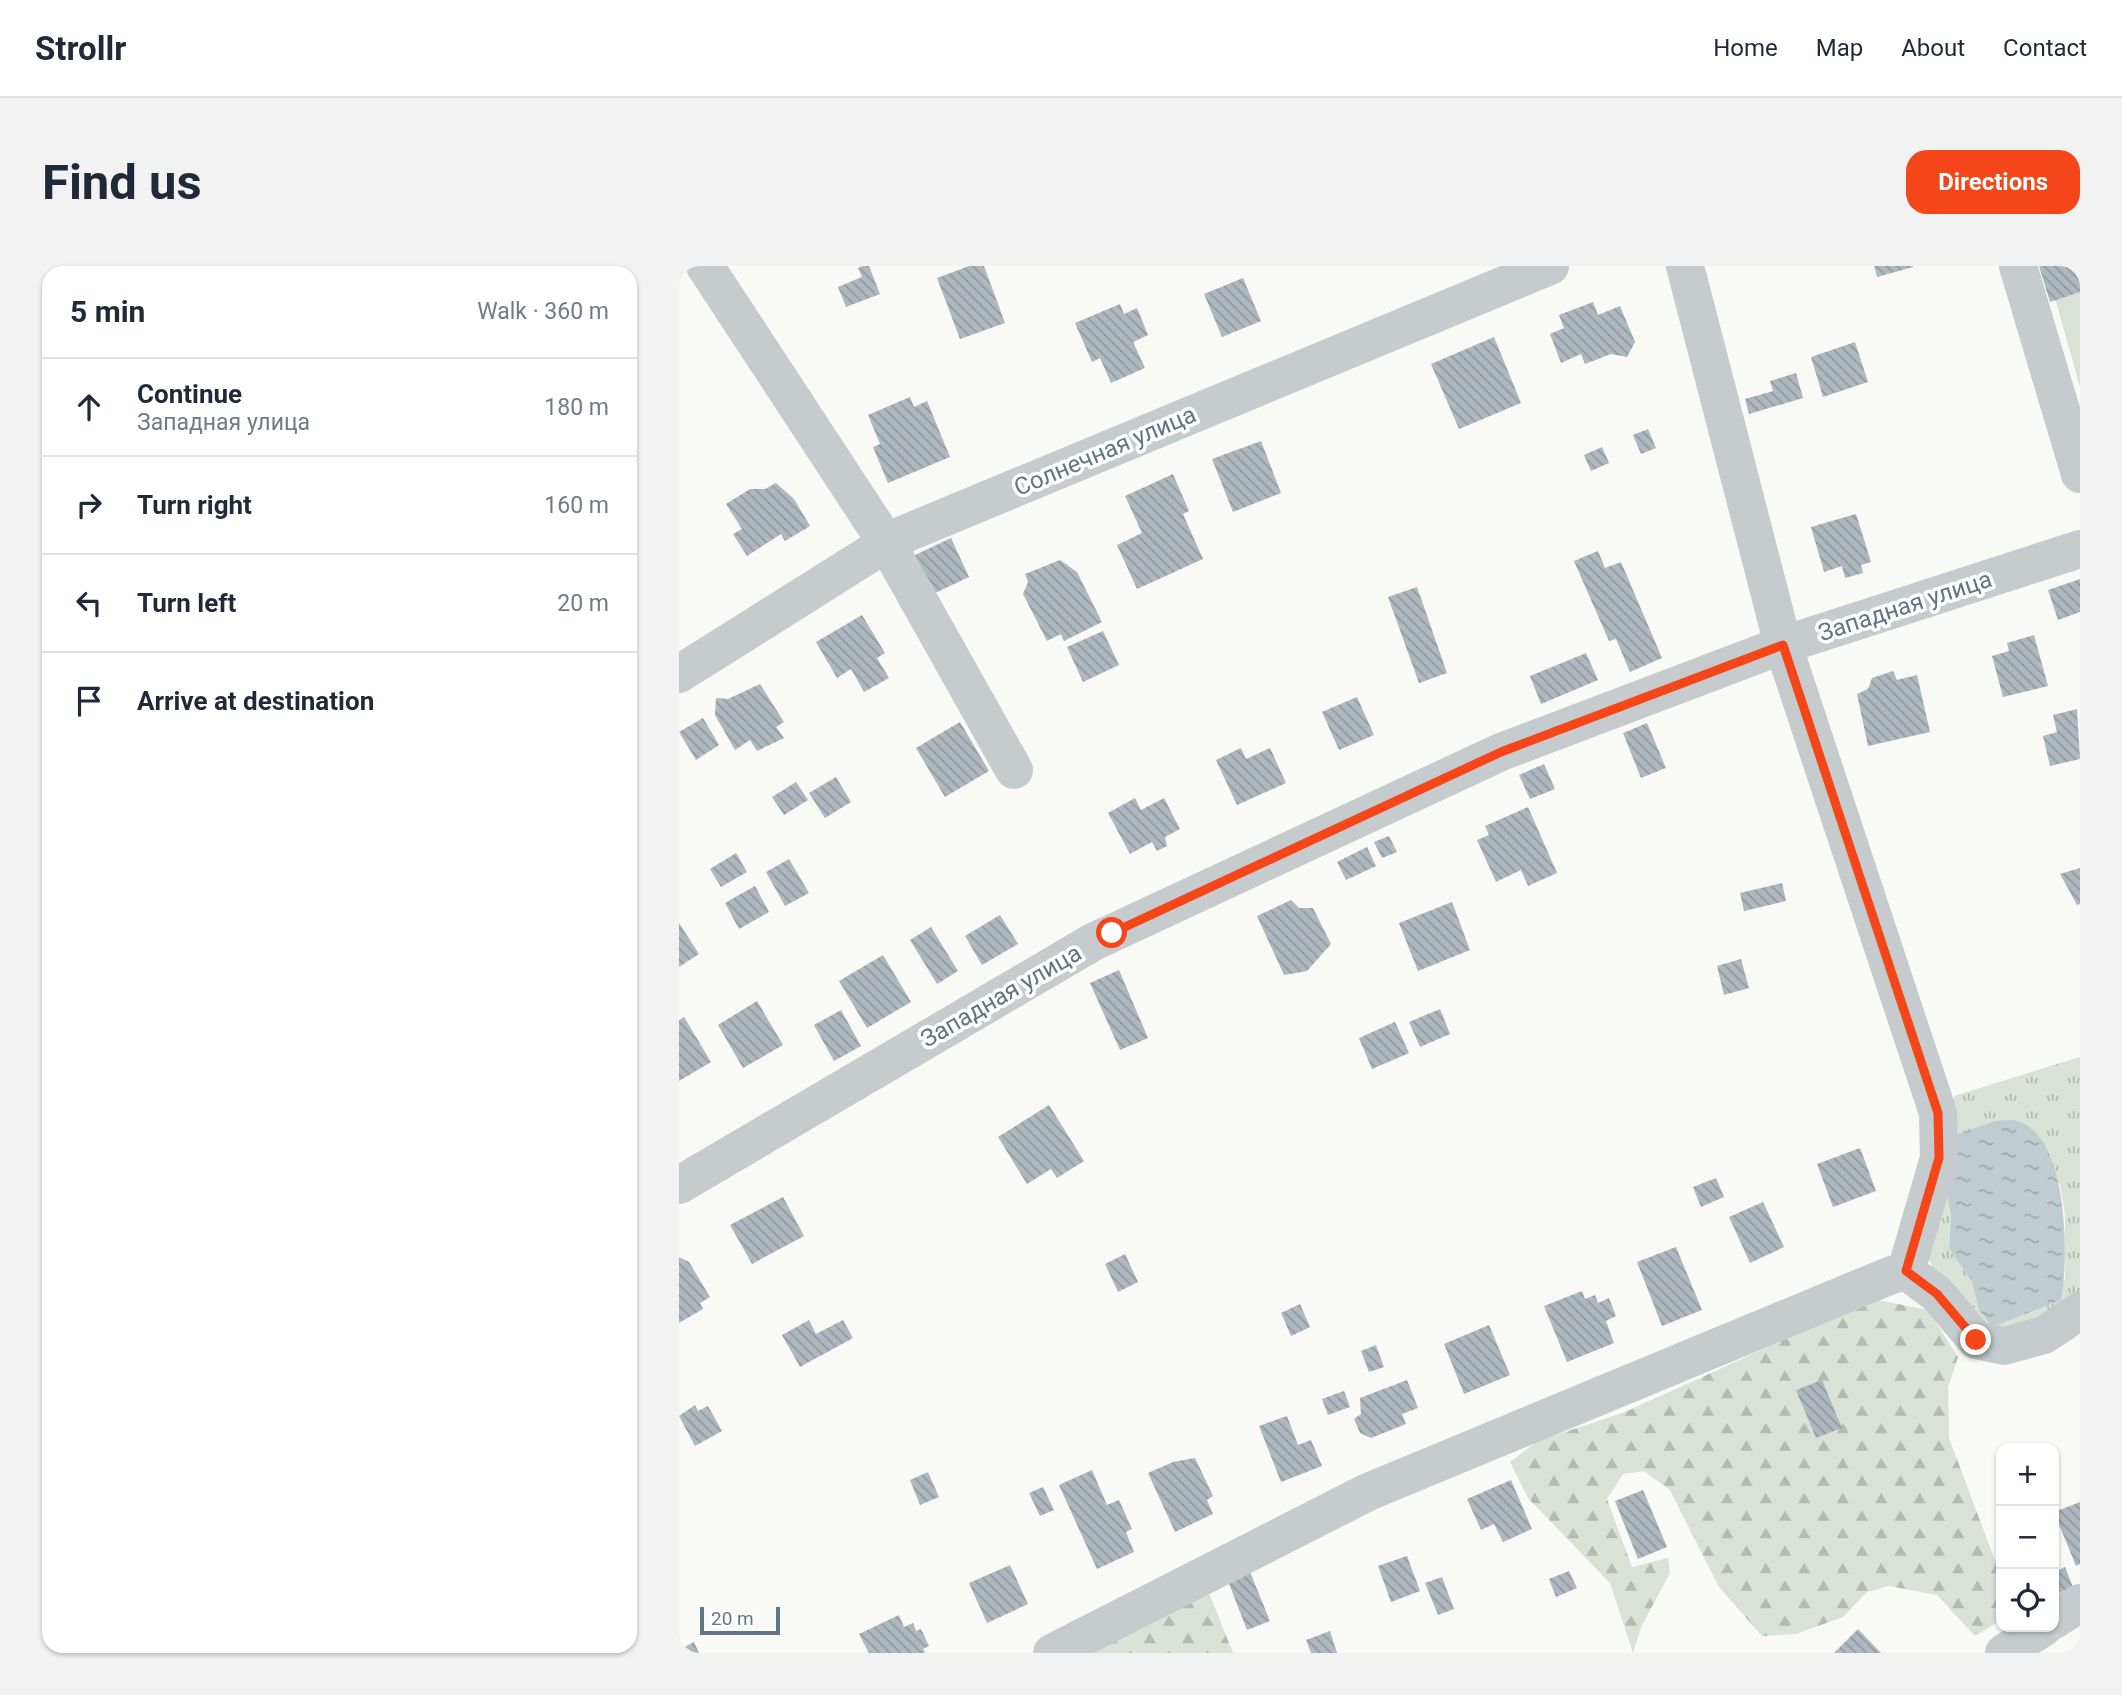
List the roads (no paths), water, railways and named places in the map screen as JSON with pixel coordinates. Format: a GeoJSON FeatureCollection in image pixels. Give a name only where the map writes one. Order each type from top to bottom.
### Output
{"type":"FeatureCollection","features":[{"type":"Feature","properties":{"kind":"street"},"geometry":{"type":"LineString","coordinates":[[705,266],[886,542],[1014,770]]}},
{"type":"Feature","properties":{"kind":"street","name":"Солнечная улица"},"geometry":{"type":"LineString","coordinates":[[679,674],[886,542],[1550,266]]}},
{"type":"Feature","properties":{"kind":"street"},"geometry":{"type":"LineString","coordinates":[[1685,266],[1783,645],[1938,1113],[1939,1158],[1906,1271]]}},
{"type":"Feature","properties":{"kind":"street"},"geometry":{"type":"LineString","coordinates":[[2018,266],[2080,474]]}},
{"type":"Feature","properties":{"kind":"street","name":"Западная улица"},"geometry":{"type":"LineString","coordinates":[[679,1185],[1112,933],[1501,752],[1783,645],[2080,550]]}},
{"type":"Feature","properties":{"kind":"street"},"geometry":{"type":"LineString","coordinates":[[1906,1271],[1937,1294],[1976,1340],[2004,1346],[2045,1335],[2080,1311]]}},
{"type":"Feature","properties":{"kind":"street"},"geometry":{"type":"LineString","coordinates":[[1052,1653],[1368,1492],[1823,1302],[1906,1271]]}},
{"type":"Feature","properties":{"kind":"street"},"geometry":{"type":"LineString","coordinates":[[2059,1617],[2080,1603]]}},
{"type":"Feature","properties":{"kind":"street"},"geometry":{"type":"LineString","coordinates":[[2004,1653],[2036,1632]]}},
{"type":"Feature","properties":{"kind":"water"},"geometry":{"type":"Polygon","coordinates":[[[1995,1121],[2017,1121],[2034,1131],[2047,1149],[2056,1173],[2061,1201],[2065,1257],[2061,1300],[1992,1327],[1979,1310],[1972,1282],[1949,1248],[1951,1216],[1947,1194],[1950,1150],[1958,1134],[1995,1121]]]}}]}
